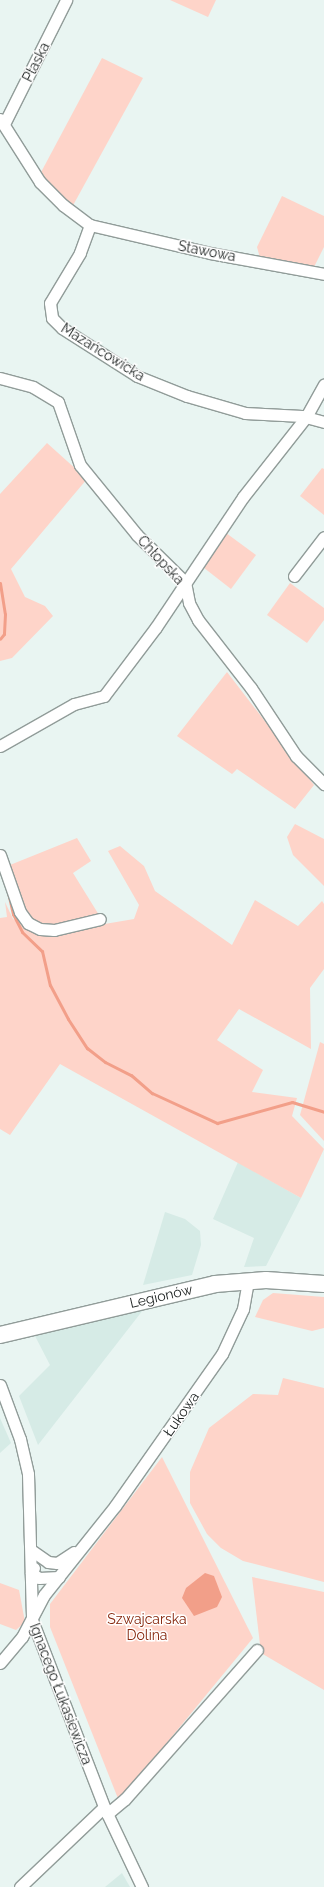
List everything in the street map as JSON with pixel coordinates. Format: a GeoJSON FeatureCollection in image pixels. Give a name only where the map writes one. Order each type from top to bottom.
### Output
{"type":"FeatureCollection","features":[{"type":"Feature","properties":{"kind":"street","name":"Płaska"},"geometry":{"type":"LineString","coordinates":[[2,121],[66,0]]}},
{"type":"Feature","properties":{"kind":"street"},"geometry":{"type":"LineString","coordinates":[[2,121],[40,182],[62,205],[90,225]]}},
{"type":"Feature","properties":{"kind":"street","name":"Stawowa"},"geometry":{"type":"LineString","coordinates":[[90,225],[210,253],[324,274]]}},
{"type":"Feature","properties":{"kind":"street","name":"Mazańcowicka"},"geometry":{"type":"LineString","coordinates":[[90,225],[80,253],[50,303],[52,318],[62,328],[137,376],[187,396],[245,413],[306,417],[324,422]]}},
{"type":"Feature","properties":{"kind":"street","name":"Chłopska"},"geometry":{"type":"LineString","coordinates":[[0,378],[33,387],[58,402],[80,465],[137,535],[185,582],[189,603],[198,620],[251,688],[296,756],[324,784]]}},
{"type":"Feature","properties":{"kind":"street"},"geometry":{"type":"LineString","coordinates":[[0,746],[67,707],[104,696],[243,497],[306,417],[324,386]]}},
{"type":"Feature","properties":{"kind":"street"},"geometry":{"type":"LineString","coordinates":[[294,576],[324,537]]}},
{"type":"Feature","properties":{"kind":"street"},"geometry":{"type":"LineString","coordinates":[[0,855],[20,912],[28,923],[40,929],[54,930],[100,919]]}},
{"type":"Feature","properties":{"kind":"street","name":"Legionów"},"geometry":{"type":"LineString","coordinates":[[0,1336],[196,1288],[248,1280],[324,1284]]}},
{"type":"Feature","properties":{"kind":"street","name":"Łukowa"},"geometry":{"type":"LineString","coordinates":[[0,1663],[32,1620],[39,1602],[91,1537],[222,1354],[243,1309],[248,1280]]}},
{"type":"Feature","properties":{"kind":"street","name":"Ignacego Łukasiewicza"},"geometry":{"type":"LineString","coordinates":[[0,1384],[2,1396],[26,1458],[31,1550],[32,1620],[106,1810],[142,1887]]}},
{"type":"Feature","properties":{"kind":"street","name":"Łukowa"},"geometry":{"type":"LineString","coordinates":[[31,1573],[48,1562],[66,1559],[91,1537]]}},
{"type":"Feature","properties":{"kind":"street"},"geometry":{"type":"LineString","coordinates":[[31,1550],[48,1562]]}},
{"type":"Feature","properties":{"kind":"street"},"geometry":{"type":"LineString","coordinates":[[31,1573],[39,1578],[59,1577]]}},
{"type":"Feature","properties":{"kind":"street"},"geometry":{"type":"LineString","coordinates":[[20,1887],[106,1810],[125,1799],[256,1650]]}},
{"type":"Feature","properties":{"kind":"shaded area"},"geometry":{"type":"Polygon","coordinates":[[[238,1162],[301,1198],[266,1266],[244,1267],[254,1238],[213,1219],[238,1162]]]}},
{"type":"Feature","properties":{"kind":"shaded area"},"geometry":{"type":"Polygon","coordinates":[[[165,1212],[185,1219],[200,1231],[201,1245],[192,1275],[143,1285],[165,1212]]]}},
{"type":"Feature","properties":{"kind":"shaded area"},"geometry":{"type":"Polygon","coordinates":[[[143,1310],[38,1445],[19,1396],[50,1365],[35,1336],[143,1310]]]}},
{"type":"Feature","properties":{"kind":"shaded area"},"geometry":{"type":"Polygon","coordinates":[[[0,1418],[11,1443],[0,1453],[0,1418]]]}},
{"type":"Feature","properties":{"kind":"shaded area"},"geometry":{"type":"Polygon","coordinates":[[[205,1573],[214,1576],[222,1597],[217,1607],[194,1616],[182,1598],[186,1588],[205,1573]]]}},
{"type":"Feature","properties":{"kind":"shaded area"},"geometry":{"type":"Polygon","coordinates":[[[122,1873],[130,1887],[105,1887],[122,1873]]]}},
{"type":"Feature","properties":{"kind":"green space"},"geometry":{"type":"Polygon","coordinates":[[[170,0],[216,0],[208,17],[170,0]]]}},
{"type":"Feature","properties":{"kind":"green space"},"geometry":{"type":"Polygon","coordinates":[[[102,58],[143,78],[71,209],[39,176],[102,58]]]}},
{"type":"Feature","properties":{"kind":"green space"},"geometry":{"type":"Polygon","coordinates":[[[282,196],[324,216],[324,247],[313,269],[260,258],[257,247],[282,196]]]}},
{"type":"Feature","properties":{"kind":"green space"},"geometry":{"type":"Polygon","coordinates":[[[47,443],[87,479],[11,569],[25,597],[45,606],[53,616],[12,658],[0,661],[0,494],[47,443]]]}},
{"type":"Feature","properties":{"kind":"green space"},"geometry":{"type":"Polygon","coordinates":[[[322,468],[324,469],[324,515],[300,496],[322,468]]]}},
{"type":"Feature","properties":{"kind":"green space"},"geometry":{"type":"Polygon","coordinates":[[[222,530],[256,555],[231,589],[199,564],[222,530]]]}},
{"type":"Feature","properties":{"kind":"green space"},"geometry":{"type":"Polygon","coordinates":[[[290,583],[324,608],[324,620],[307,643],[267,615],[290,583]]]}},
{"type":"Feature","properties":{"kind":"green space"},"geometry":{"type":"Polygon","coordinates":[[[227,672],[314,785],[295,809],[237,769],[232,774],[177,736],[227,672]]]}},
{"type":"Feature","properties":{"kind":"green space"},"geometry":{"type":"Polygon","coordinates":[[[295,824],[324,839],[324,886],[293,855],[287,837],[295,824]]]}},
{"type":"Feature","properties":{"kind":"green space"},"geometry":{"type":"Polygon","coordinates":[[[77,838],[91,861],[73,873],[99,915],[51,927],[30,922],[24,915],[10,865],[77,838]]]}},
{"type":"Feature","properties":{"kind":"green space"},"geometry":{"type":"Polygon","coordinates":[[[120,846],[144,866],[155,891],[232,945],[255,900],[298,926],[322,901],[324,904],[324,969],[310,988],[311,1049],[239,1009],[217,1040],[263,1070],[252,1092],[297,1098],[292,1116],[324,1149],[301,1198],[60,1064],[10,1135],[0,1129],[0,918],[7,917],[5,902],[13,919],[35,933],[46,934],[134,919],[139,905],[108,851],[120,846]]]}},
{"type":"Feature","properties":{"kind":"green space"},"geometry":{"type":"Polygon","coordinates":[[[320,1042],[324,1044],[324,1141],[300,1115],[320,1042]]]}},
{"type":"Feature","properties":{"kind":"green space"},"geometry":{"type":"Polygon","coordinates":[[[273,1293],[324,1297],[324,1328],[312,1331],[255,1317],[263,1300],[273,1293]]]}},
{"type":"Feature","properties":{"kind":"green space"},"geometry":{"type":"Polygon","coordinates":[[[283,1378],[324,1388],[324,1582],[243,1561],[221,1548],[207,1534],[190,1503],[190,1472],[209,1428],[253,1394],[278,1395],[283,1378]]]}},
{"type":"Feature","properties":{"kind":"green space","name":"Szwajcarska Dolina"},"geometry":{"type":"Polygon","coordinates":[[[162,1457],[253,1638],[119,1801],[50,1627],[50,1604],[162,1457]]]}},
{"type":"Feature","properties":{"kind":"green space"},"geometry":{"type":"Polygon","coordinates":[[[252,1577],[324,1592],[324,1690],[261,1653],[252,1577]]]}},
{"type":"Feature","properties":{"kind":"green space"},"geometry":{"type":"Polygon","coordinates":[[[0,1583],[19,1590],[25,1622],[16,1630],[0,1624],[0,1583]]]}},
{"type":"Feature","properties":{"kind":"waterway"},"geometry":{"type":"LineString","coordinates":[[0,583],[5,614],[4,634],[0,639]]}},
{"type":"Feature","properties":{"kind":"waterway"},"geometry":{"type":"LineString","coordinates":[[7,888],[13,914],[22,932],[42,951],[50,985],[68,1019],[87,1048],[105,1062],[131,1075],[152,1093],[217,1123],[292,1102],[324,1112]]}}]}
